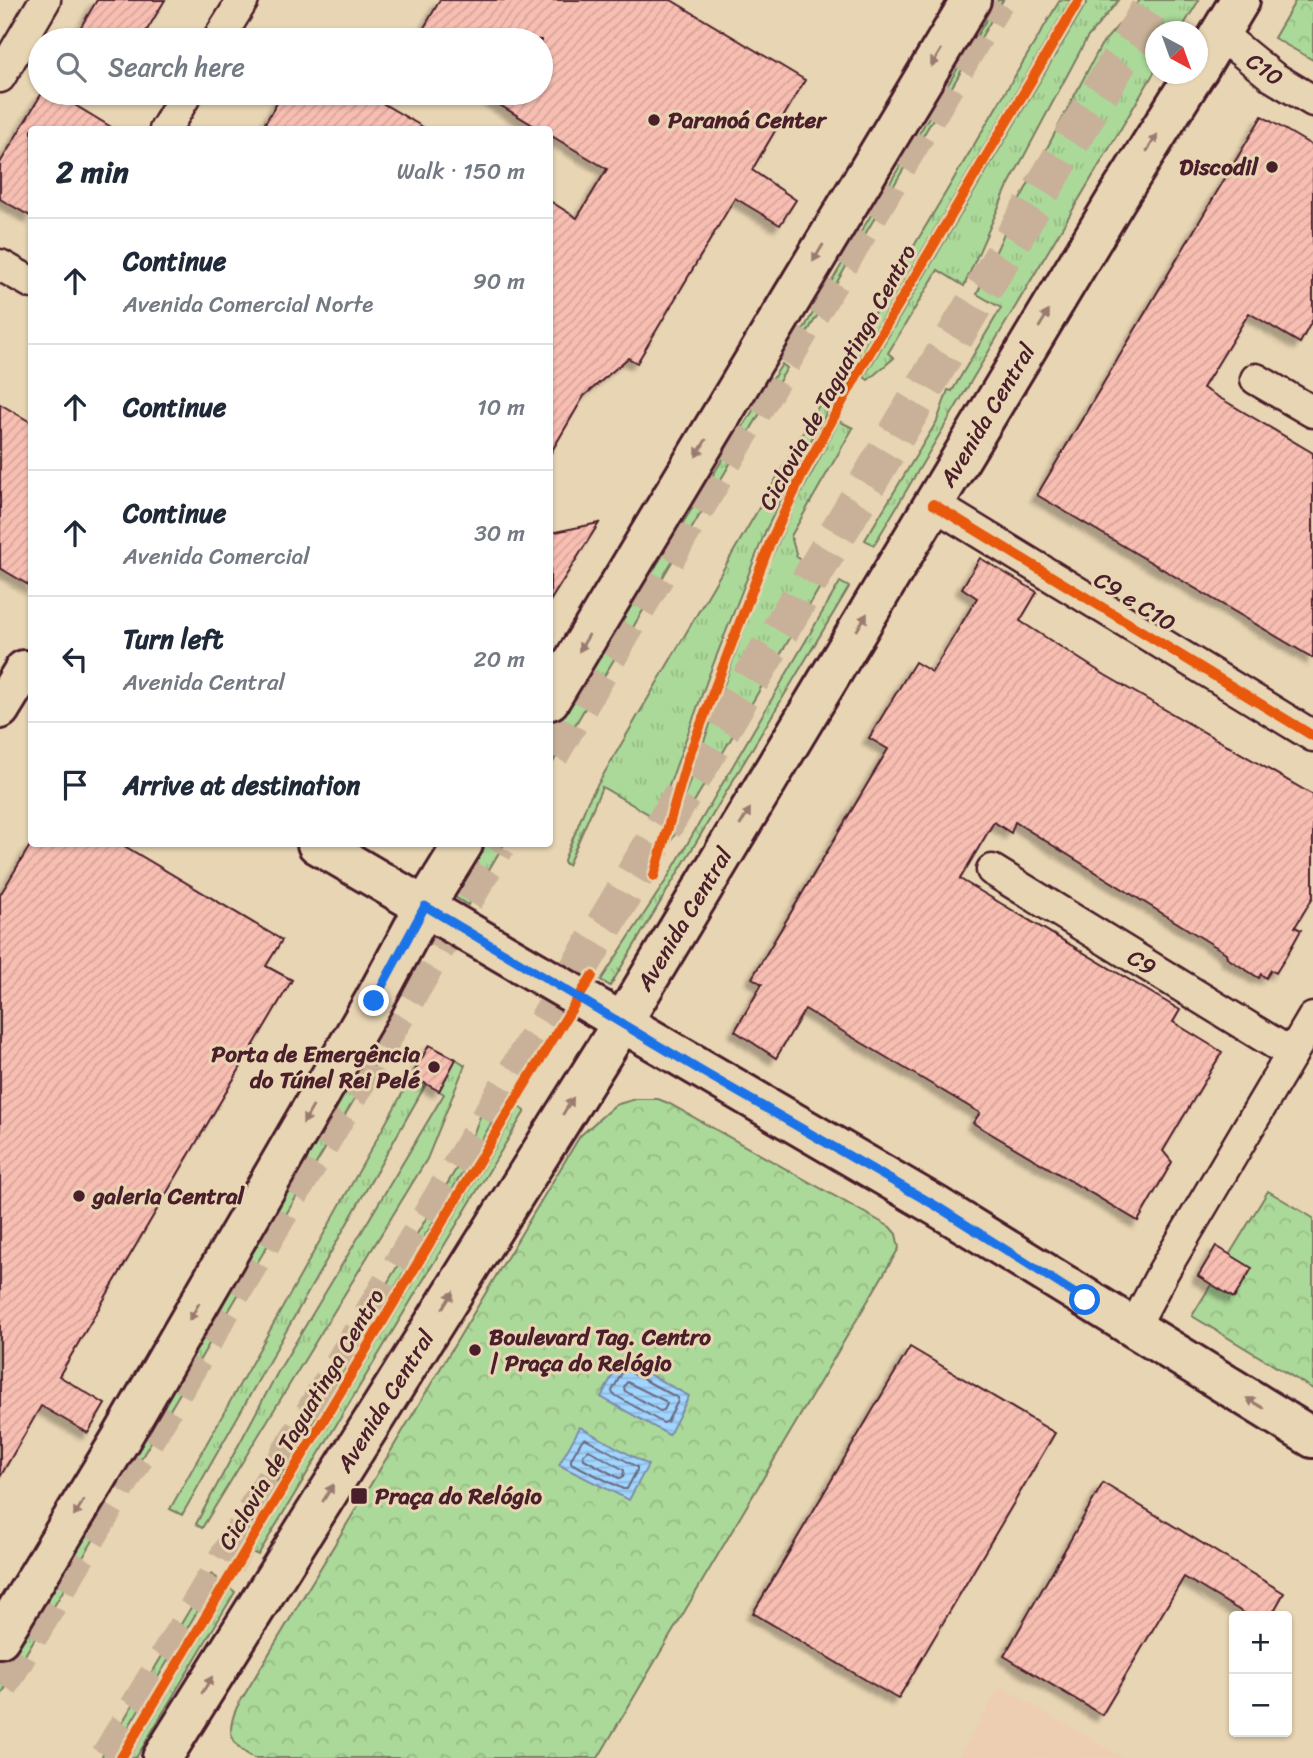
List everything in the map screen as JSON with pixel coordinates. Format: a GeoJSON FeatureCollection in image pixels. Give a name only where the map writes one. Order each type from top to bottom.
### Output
{"type":"FeatureCollection","features":[{"type":"Feature","properties":{"kind":"main road"},"geometry":{"type":"LineString","coordinates":[[553,695],[971,0]]}},
{"type":"Feature","properties":{"kind":"main road","name":"Avenida Central"},"geometry":{"type":"LineString","coordinates":[[1208,53],[1240,0]]}},
{"type":"Feature","properties":{"kind":"main road","name":"Avenida Central"},"geometry":{"type":"LineString","coordinates":[[176,1753],[606,1013],[933,504],[1115,200],[1188,84]]}},
{"type":"Feature","properties":{"kind":"main road"},"geometry":{"type":"LineString","coordinates":[[0,709],[18,667]]}},
{"type":"Feature","properties":{"kind":"main road"},"geometry":{"type":"LineString","coordinates":[[322,847],[938,1207],[1313,1438]]}},
{"type":"Feature","properties":{"kind":"main road"},"geometry":{"type":"LineString","coordinates":[[0,1638],[122,1437],[374,1001],[437,913],[462,847]]}},
{"type":"Feature","properties":{"kind":"street"},"geometry":{"type":"LineString","coordinates":[[29,28],[45,0]]}},
{"type":"Feature","properties":{"kind":"street"},"geometry":{"type":"LineString","coordinates":[[226,28],[243,0]]}},
{"type":"Feature","properties":{"kind":"street"},"geometry":{"type":"LineString","coordinates":[[0,77],[28,29]]}},
{"type":"Feature","properties":{"kind":"street","name":"C10"},"geometry":{"type":"LineString","coordinates":[[1220,34],[1273,77],[1313,101]]}},
{"type":"Feature","properties":{"kind":"street"},"geometry":{"type":"LineString","coordinates":[[167,126],[180,105]]}},
{"type":"Feature","properties":{"kind":"street"},"geometry":{"type":"LineString","coordinates":[[0,265],[28,281]]}},
{"type":"Feature","properties":{"kind":"street"},"geometry":{"type":"LineString","coordinates":[[1256,379],[1313,412]]}},
{"type":"Feature","properties":{"kind":"street","name":"C9 e C10"},"geometry":{"type":"LineString","coordinates":[[933,504],[1313,736]]}},
{"type":"Feature","properties":{"kind":"street","name":"C9"},"geometry":{"type":"LineString","coordinates":[[992,870],[1292,1054]]}},
{"type":"Feature","properties":{"kind":"street"},"geometry":{"type":"LineString","coordinates":[[1133,1329],[1313,1018]]}},
{"type":"Feature","properties":{"kind":"shaded area"},"geometry":{"type":"Polygon","coordinates":[[[1000,1686],[1124,1758],[958,1758],[1000,1686]]]}},
{"type":"Feature","properties":{"kind":"green space"},"geometry":{"type":"Polygon","coordinates":[[[998,0],[1003,0],[804,338],[800,335],[998,0]]]}},
{"type":"Feature","properties":{"kind":"green space"},"geometry":{"type":"Polygon","coordinates":[[[1060,0],[1071,0],[856,362],[848,357],[1060,0]]]}},
{"type":"Feature","properties":{"kind":"green space"},"geometry":{"type":"Polygon","coordinates":[[[1088,0],[1119,0],[1087,38],[1007,188],[964,286],[938,270],[888,353],[894,358],[868,380],[864,377],[1088,0]]]}},
{"type":"Feature","properties":{"kind":"green space"},"geometry":{"type":"Polygon","coordinates":[[[1140,0],[1199,0],[1186,21],[1145,21],[1145,84],[1147,84],[874,545],[865,540],[937,421],[948,390],[952,391],[1001,308],[977,294],[1014,211],[1101,45],[1140,0]]]}},
{"type":"Feature","properties":{"kind":"green space"},"geometry":{"type":"Polygon","coordinates":[[[1296,0],[1313,0],[1313,60],[1274,38],[1296,0]]]}},
{"type":"Feature","properties":{"kind":"green space"},"geometry":{"type":"Polygon","coordinates":[[[782,364],[787,368],[553,762],[553,731],[782,364]]]}},
{"type":"Feature","properties":{"kind":"green space"},"geometry":{"type":"Polygon","coordinates":[[[825,395],[834,400],[766,530],[709,675],[657,819],[602,787],[568,865],[565,864],[564,860],[588,801],[825,395]]]}},
{"type":"Feature","properties":{"kind":"green space"},"geometry":{"type":"Polygon","coordinates":[[[839,421],[853,428],[791,536],[797,557],[827,575],[664,853],[762,579],[793,509],[839,421]]]}},
{"type":"Feature","properties":{"kind":"green space"},"geometry":{"type":"Polygon","coordinates":[[[840,582],[849,587],[610,986],[601,980],[665,882],[840,582]]]}},
{"type":"Feature","properties":{"kind":"green space"},"geometry":{"type":"Polygon","coordinates":[[[480,847],[502,847],[468,905],[450,894],[480,847]]]}},
{"type":"Feature","properties":{"kind":"green space"},"geometry":{"type":"Polygon","coordinates":[[[362,1046],[380,1056],[133,1472],[125,1467],[362,1046]]]}},
{"type":"Feature","properties":{"kind":"green space"},"geometry":{"type":"Polygon","coordinates":[[[456,1059],[465,1065],[427,1159],[202,1528],[196,1524],[279,1370],[444,1094],[439,1091],[456,1059]]]}},
{"type":"Feature","properties":{"kind":"green space"},"geometry":{"type":"Polygon","coordinates":[[[412,1076],[426,1084],[182,1515],[170,1509],[412,1076]]]}},
{"type":"Feature","properties":{"kind":"green space"},"geometry":{"type":"Polygon","coordinates":[[[490,1090],[505,1100],[241,1540],[234,1537],[467,1151],[490,1090]]]}},
{"type":"Feature","properties":{"kind":"green space","name":"Praça do Relógio"},"geometry":{"type":"Polygon","coordinates":[[[636,1099],[658,1099],[668,1103],[890,1227],[896,1234],[899,1248],[598,1758],[254,1758],[239,1748],[232,1737],[232,1724],[237,1707],[580,1136],[615,1105],[636,1099]]]}},
{"type":"Feature","properties":{"kind":"green space"},"geometry":{"type":"Polygon","coordinates":[[[516,1105],[525,1111],[258,1555],[252,1552],[514,1116],[516,1105]]]}},
{"type":"Feature","properties":{"kind":"green space"},"geometry":{"type":"Polygon","coordinates":[[[1268,1191],[1313,1218],[1313,1389],[1192,1316],[1268,1191]]]}},
{"type":"Feature","properties":{"kind":"green space"},"geometry":{"type":"Polygon","coordinates":[[[94,1517],[104,1522],[0,1697],[0,1675],[94,1517]]]}},
{"type":"Feature","properties":{"kind":"green space"},"geometry":{"type":"Polygon","coordinates":[[[211,1574],[217,1578],[110,1758],[101,1758],[211,1574]]]}},
{"type":"Feature","properties":{"kind":"green space"},"geometry":{"type":"Polygon","coordinates":[[[230,1588],[235,1592],[136,1758],[129,1758],[230,1588]]]}},
{"type":"Feature","properties":{"kind":"water"},"geometry":{"type":"Polygon","coordinates":[[[621,1359],[689,1396],[669,1435],[601,1397],[621,1359]]]}},
{"type":"Feature","properties":{"kind":"water"},"geometry":{"type":"Polygon","coordinates":[[[580,1427],[648,1465],[629,1500],[559,1465],[580,1427]]]}},
{"type":"Feature","properties":{"kind":"building"},"geometry":{"type":"Polygon","coordinates":[[[97,0],[165,0],[148,28],[80,28],[97,0]]]}},
{"type":"Feature","properties":{"kind":"building","name":"Paranoá Center"},"geometry":{"type":"Polygon","coordinates":[[[440,0],[671,0],[805,80],[752,170],[796,200],[780,225],[735,198],[637,363],[628,358],[584,396],[553,449],[553,203],[577,218],[607,169],[553,137],[553,126],[534,126],[500,105],[553,105],[553,28],[424,28],[440,0]]]}},
{"type":"Feature","properties":{"kind":"building"},"geometry":{"type":"Polygon","coordinates":[[[35,105],[75,105],[109,126],[28,126],[28,215],[0,199],[0,163],[35,105]]]}},
{"type":"Feature","properties":{"kind":"building"},"geometry":{"type":"Polygon","coordinates":[[[276,105],[385,105],[421,126],[263,126],[276,105]]]}},
{"type":"Feature","properties":{"kind":"building"},"geometry":{"type":"Polygon","coordinates":[[[1262,116],[1313,146],[1313,319],[1300,343],[1249,313],[1203,388],[1313,453],[1313,658],[1037,495],[1262,116]]]}},
{"type":"Feature","properties":{"kind":"building"},"geometry":{"type":"Polygon","coordinates":[[[0,404],[28,421],[28,585],[0,568],[0,404]]]}},
{"type":"Feature","properties":{"kind":"building"},"geometry":{"type":"Polygon","coordinates":[[[599,523],[553,596],[553,532],[599,523]]]}},
{"type":"Feature","properties":{"kind":"building"},"geometry":{"type":"Polygon","coordinates":[[[980,558],[1037,592],[1020,621],[1105,675],[1313,795],[1313,897],[1295,927],[1301,930],[1287,955],[1276,973],[1271,970],[1266,978],[1261,974],[1259,978],[1227,958],[1226,953],[1015,822],[1011,833],[994,822],[960,879],[1180,1010],[1173,1022],[1222,1052],[1163,1151],[1172,1162],[1138,1221],[973,1123],[980,1113],[805,1009],[776,1058],[735,1031],[762,984],[752,978],[888,749],[869,738],[915,662],[932,672],[977,598],[962,588],[980,558]]]}},
{"type":"Feature","properties":{"kind":"building"},"geometry":{"type":"Polygon","coordinates":[[[29,847],[126,847],[282,940],[266,966],[292,980],[59,1376],[105,1404],[88,1433],[41,1406],[0,1477],[0,895],[29,847]]]}},
{"type":"Feature","properties":{"kind":"building","name":"Porta de Emergência do Túnel Rei Pelé"},"geometry":{"type":"Polygon","coordinates":[[[429,1045],[456,1059],[439,1091],[412,1076],[429,1045]]]}},
{"type":"Feature","properties":{"kind":"building"},"geometry":{"type":"Polygon","coordinates":[[[1216,1246],[1252,1268],[1234,1298],[1198,1276],[1216,1246]]]}},
{"type":"Feature","properties":{"kind":"building"},"geometry":{"type":"Polygon","coordinates":[[[910,1347],[1055,1433],[898,1699],[753,1613],[910,1347]]]}},
{"type":"Feature","properties":{"kind":"building"},"geometry":{"type":"Polygon","coordinates":[[[1103,1483],[1284,1593],[1274,1611],[1241,1611],[1184,1577],[1102,1715],[1004,1656],[1103,1483]]]}},
{"type":"Feature","properties":{"kind":"tunnel"},"geometry":{"type":"LineString","coordinates":[[553,749],[995,0]]}},
{"type":"Feature","properties":{"kind":"tunnel"},"geometry":{"type":"LineString","coordinates":[[109,1758],[1155,0]]}},
{"type":"Feature","properties":{"kind":"tunnel"},"geometry":{"type":"LineString","coordinates":[[0,1684],[495,847]]}},
{"type":"Feature","properties":{"kind":"cycle path","name":"Ciclovia de Taguatinga Centro"},"geometry":{"type":"LineString","coordinates":[[654,876],[687,761],[770,543],[804,471],[863,364],[1079,0]]}},
{"type":"Feature","properties":{"kind":"cycle path"},"geometry":{"type":"LineString","coordinates":[[933,504],[1313,736]]}},
{"type":"Feature","properties":{"kind":"cycle path","name":"Ciclovia de Taguatinga Centro"},"geometry":{"type":"LineString","coordinates":[[121,1758],[592,976]]}},
{"type":"Feature","properties":{"kind":"place","name":"Paranoá Center"},"geometry":{"type":"Point","coordinates":[654,120]}},
{"type":"Feature","properties":{"kind":"place","name":"Discodil"},"geometry":{"type":"Point","coordinates":[1272,167]}},
{"type":"Feature","properties":{"kind":"place","name":"Porta de Emergência do Túnel Rei Pelé"},"geometry":{"type":"Point","coordinates":[434,1067]}},
{"type":"Feature","properties":{"kind":"place","name":"galeria Central"},"geometry":{"type":"Point","coordinates":[79,1196]}},
{"type":"Feature","properties":{"kind":"place","name":"Boulevard Tag. Centro | Praça do Relógio"},"geometry":{"type":"Point","coordinates":[475,1350]}},
{"type":"Feature","properties":{"kind":"place","name":"Praça do Relógio"},"geometry":{"type":"Point","coordinates":[359,1496]}},
{"type":"Feature","properties":{"kind":"route"},"geometry":{"type":"LineString","coordinates":[[374,1001],[425,906],[703,1072],[938,1207],[1085,1300]]}}]}
